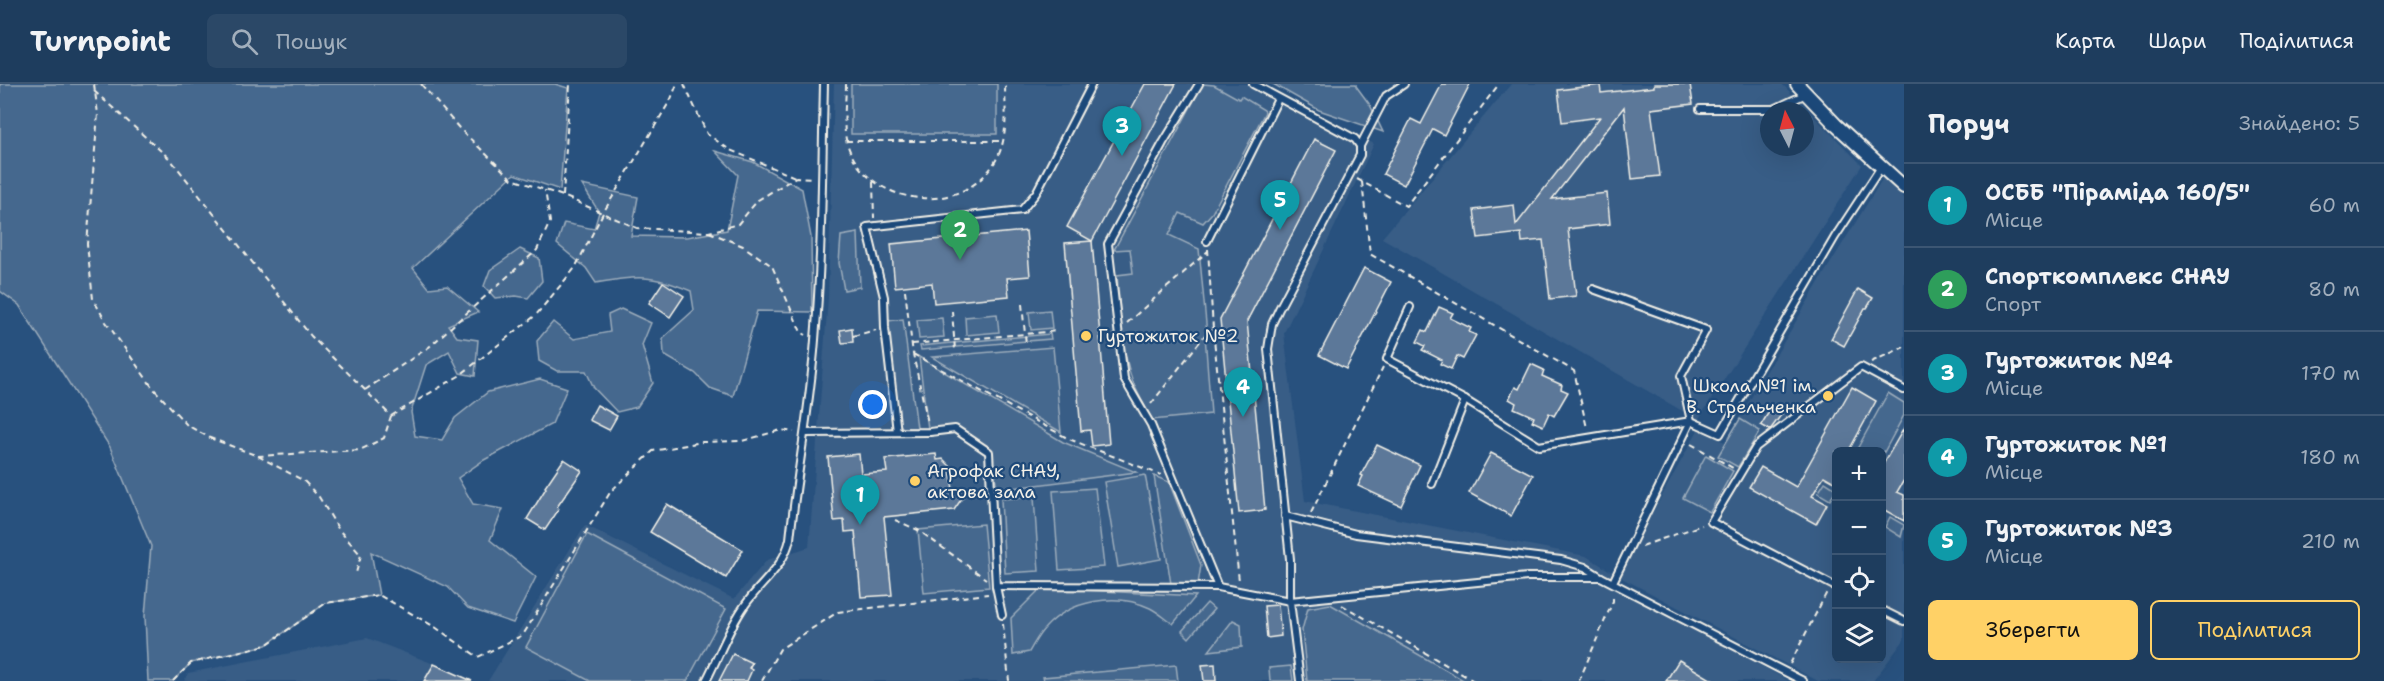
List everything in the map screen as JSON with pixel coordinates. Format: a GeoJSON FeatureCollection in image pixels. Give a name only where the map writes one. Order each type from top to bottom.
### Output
{"type":"FeatureCollection","features":[{"type":"Feature","properties":{"kind":"street"},"geometry":{"type":"LineString","coordinates":[[1797,84],[1836,125],[1904,187]]}},
{"type":"Feature","properties":{"kind":"lane"},"geometry":{"type":"LineString","coordinates":[[706,681],[747,602],[769,579],[787,554],[806,433],[815,341],[822,224],[824,84]]}},
{"type":"Feature","properties":{"kind":"lane"},"geometry":{"type":"LineString","coordinates":[[897,432],[885,328],[884,297],[867,227],[1022,210],[1036,193],[1092,84]]}},
{"type":"Feature","properties":{"kind":"lane"},"geometry":{"type":"LineString","coordinates":[[1199,84],[1163,143],[1108,244],[1124,379],[1151,425],[1218,587]]}},
{"type":"Feature","properties":{"kind":"lane"},"geometry":{"type":"LineString","coordinates":[[1253,84],[1355,139],[1360,146]]}},
{"type":"Feature","properties":{"kind":"lane"},"geometry":{"type":"LineString","coordinates":[[1300,681],[1290,601],[1290,559],[1268,349],[1272,324],[1360,155],[1360,146],[1386,96],[1404,84]]}},
{"type":"Feature","properties":{"kind":"lane"},"geometry":{"type":"LineString","coordinates":[[1700,109],[1774,109],[1806,94]]}},
{"type":"Feature","properties":{"kind":"lane"},"geometry":{"type":"LineString","coordinates":[[1207,241],[1278,99]]}},
{"type":"Feature","properties":{"kind":"lane"},"geometry":{"type":"LineString","coordinates":[[1410,307],[1387,359],[1465,400],[1539,446],[1691,422],[1720,434],[1835,237],[1881,166]]}},
{"type":"Feature","properties":{"kind":"lane"},"geometry":{"type":"LineString","coordinates":[[1593,289],[1706,330],[1681,376],[1691,422],[1613,582]]}},
{"type":"Feature","properties":{"kind":"lane"},"geometry":{"type":"LineString","coordinates":[[1832,584],[1711,522],[1756,447],[1861,367],[1904,390]]}},
{"type":"Feature","properties":{"kind":"lane"},"geometry":{"type":"LineString","coordinates":[[1432,484],[1465,400]]}},
{"type":"Feature","properties":{"kind":"lane"},"geometry":{"type":"LineString","coordinates":[[806,433],[930,432],[955,429],[989,452],[996,590],[1002,615]]}},
{"type":"Feature","properties":{"kind":"lane"},"geometry":{"type":"LineString","coordinates":[[1285,516],[1356,534],[1561,560],[1585,567],[1803,681]]}},
{"type":"Feature","properties":{"kind":"lane"},"geometry":{"type":"LineString","coordinates":[[996,590],[1218,587],[1290,601],[1527,577],[1601,577]]}},
{"type":"Feature","properties":{"kind":"lane"},"geometry":{"type":"LineString","coordinates":[[1886,612],[1904,621]]}},
{"type":"Feature","properties":{"kind":"path"},"geometry":{"type":"LineString","coordinates":[[94,84],[98,114],[87,244],[93,299],[106,322],[148,381],[188,425],[220,442],[258,456],[304,481],[312,489],[339,530],[361,555],[356,573]]}},
{"type":"Feature","properties":{"kind":"path"},"geometry":{"type":"LineString","coordinates":[[421,84],[459,128],[512,179],[563,196],[637,228],[709,232],[738,224],[759,200],[796,177]]}},
{"type":"Feature","properties":{"kind":"path"},"geometry":{"type":"LineString","coordinates":[[563,196],[570,84]]}},
{"type":"Feature","properties":{"kind":"path"},"geometry":{"type":"LineString","coordinates":[[258,456],[360,450],[384,438],[391,416],[459,375],[536,315],[575,268],[603,213],[671,99],[677,84]]}},
{"type":"Feature","properties":{"kind":"path"},"geometry":{"type":"LineString","coordinates":[[684,84],[707,134],[730,150],[796,177],[822,179]]}},
{"type":"Feature","properties":{"kind":"path"},"geometry":{"type":"LineString","coordinates":[[846,84],[846,141],[854,161],[873,182],[897,195],[924,200],[952,195],[976,182],[995,162],[1004,141],[1005,84]]}},
{"type":"Feature","properties":{"kind":"path"},"geometry":{"type":"LineString","coordinates":[[1349,175],[1406,206],[1499,84]]}},
{"type":"Feature","properties":{"kind":"path"},"geometry":{"type":"LineString","coordinates":[[94,91],[171,160],[311,336],[391,416]]}},
{"type":"Feature","properties":{"kind":"path"},"geometry":{"type":"LineString","coordinates":[[846,141],[1004,141]]}},
{"type":"Feature","properties":{"kind":"path"},"geometry":{"type":"LineString","coordinates":[[873,182],[875,227]]}},
{"type":"Feature","properties":{"kind":"path"},"geometry":{"type":"LineString","coordinates":[[1362,182],[1370,254],[1575,371],[1589,438]]}},
{"type":"Feature","properties":{"kind":"path"},"geometry":{"type":"LineString","coordinates":[[365,390],[429,347],[537,250],[550,222],[544,190]]}},
{"type":"Feature","properties":{"kind":"path"},"geometry":{"type":"LineString","coordinates":[[709,232],[743,246],[772,266],[801,332],[815,341]]}},
{"type":"Feature","properties":{"kind":"path"},"geometry":{"type":"LineString","coordinates":[[1207,241],[1213,329],[1240,591]]}},
{"type":"Feature","properties":{"kind":"path"},"geometry":{"type":"LineString","coordinates":[[1119,331],[1208,251]]}},
{"type":"Feature","properties":{"kind":"path"},"geometry":{"type":"LineString","coordinates":[[905,290],[912,344],[930,432]]}},
{"type":"Feature","properties":{"kind":"path"},"geometry":{"type":"LineString","coordinates":[[1022,304],[1026,344]]}},
{"type":"Feature","properties":{"kind":"path"},"geometry":{"type":"LineString","coordinates":[[952,311],[955,350]]}},
{"type":"Feature","properties":{"kind":"path"},"geometry":{"type":"LineString","coordinates":[[853,336],[885,328]]}},
{"type":"Feature","properties":{"kind":"path"},"geometry":{"type":"LineString","coordinates":[[1144,413],[1205,334],[1213,329]]}},
{"type":"Feature","properties":{"kind":"path"},"geometry":{"type":"LineString","coordinates":[[912,344],[1058,331]]}},
{"type":"Feature","properties":{"kind":"path"},"geometry":{"type":"LineString","coordinates":[[1861,367],[1904,347]]}},
{"type":"Feature","properties":{"kind":"path"},"geometry":{"type":"LineString","coordinates":[[914,354],[1069,439],[1174,480]]}},
{"type":"Feature","properties":{"kind":"path"},"geometry":{"type":"LineString","coordinates":[[1307,522],[1387,359]]}},
{"type":"Feature","properties":{"kind":"path"},"geometry":{"type":"LineString","coordinates":[[173,681],[191,663],[266,645],[326,603],[379,595],[435,627],[478,657],[523,635],[611,491],[653,451],[702,442],[742,441],[781,430],[806,433]]}},
{"type":"Feature","properties":{"kind":"path"},"geometry":{"type":"LineString","coordinates":[[1682,439],[1741,472]]}},
{"type":"Feature","properties":{"kind":"path"},"geometry":{"type":"LineString","coordinates":[[895,520],[918,530],[996,590]]}},
{"type":"Feature","properties":{"kind":"path"},"geometry":{"type":"LineString","coordinates":[[1628,552],[1711,522]]}},
{"type":"Feature","properties":{"kind":"path"},"geometry":{"type":"LineString","coordinates":[[1579,681],[1613,601],[1613,582]]}},
{"type":"Feature","properties":{"kind":"path"},"geometry":{"type":"LineString","coordinates":[[1785,673],[1832,589]]}},
{"type":"Feature","properties":{"kind":"path"},"geometry":{"type":"LineString","coordinates":[[762,681],[780,649],[838,612],[996,590]]}},
{"type":"Feature","properties":{"kind":"path"},"geometry":{"type":"LineString","coordinates":[[1329,598],[1474,681]]}},
{"type":"Feature","properties":{"kind":"path"},"geometry":{"type":"LineString","coordinates":[[1002,615],[1010,681]]}},
{"type":"Feature","properties":{"kind":"shaded area"},"geometry":{"type":"Polygon","coordinates":[[[0,84],[555,84],[568,88],[560,190],[514,174],[413,268],[429,288],[447,286],[478,312],[448,325],[457,337],[478,340],[475,376],[460,373],[449,351],[426,365],[411,412],[415,436],[442,440],[455,418],[488,392],[540,379],[567,388],[552,424],[484,460],[458,478],[473,504],[503,509],[490,540],[536,577],[513,623],[468,608],[448,587],[371,552],[379,595],[326,603],[266,645],[191,663],[173,681],[148,681],[145,616],[151,546],[110,447],[19,305],[0,291],[0,84]]]}},
{"type":"Feature","properties":{"kind":"shaded area"},"geometry":{"type":"Polygon","coordinates":[[[834,84],[1264,84],[1374,144],[1284,333],[1305,501],[1586,556],[1617,575],[1620,589],[1789,681],[488,681],[585,525],[734,599],[767,560],[809,547],[828,298],[834,84]]]}},
{"type":"Feature","properties":{"kind":"shaded area"},"geometry":{"type":"Polygon","coordinates":[[[851,84],[997,84],[997,134],[851,134],[851,84]]]}},
{"type":"Feature","properties":{"kind":"shaded area"},"geometry":{"type":"Polygon","coordinates":[[[1203,84],[1214,85],[1239,99],[1241,96],[1265,112],[1212,213],[1203,223],[1180,213],[1169,235],[1199,249],[1207,334],[1205,335],[1211,414],[1152,420],[1137,392],[1129,370],[1122,329],[1117,275],[1133,273],[1130,249],[1114,250],[1203,84]]]}},
{"type":"Feature","properties":{"kind":"shaded area"},"geometry":{"type":"Polygon","coordinates":[[[1273,84],[1356,84],[1370,105],[1383,132],[1319,110],[1273,84]]]}},
{"type":"Feature","properties":{"kind":"shaded area"},"geometry":{"type":"Polygon","coordinates":[[[1511,84],[1782,84],[1800,102],[1760,102],[1760,156],[1814,156],[1814,116],[1862,165],[1698,420],[1382,238],[1511,84]]]}},
{"type":"Feature","properties":{"kind":"shaded area"},"geometry":{"type":"Polygon","coordinates":[[[715,151],[753,162],[802,189],[811,237],[812,312],[757,311],[733,396],[710,388],[695,373],[664,355],[663,338],[694,310],[691,291],[644,278],[596,283],[586,268],[557,244],[564,223],[594,229],[599,212],[582,185],[638,197],[631,236],[687,237],[727,230],[738,175],[715,151]]]}},
{"type":"Feature","properties":{"kind":"shaded area","name":"Школа №1 ім. В. Стрельченка"},"geometry":{"type":"Polygon","coordinates":[[[1883,178],[1904,198],[1904,640],[1873,681],[1818,681],[1618,576],[1698,430],[1725,442],[1883,178]]]}},
{"type":"Feature","properties":{"kind":"shaded area"},"geometry":{"type":"Polygon","coordinates":[[[858,233],[860,287],[844,290],[839,263],[841,236],[858,233]]]}},
{"type":"Feature","properties":{"kind":"shaded area"},"geometry":{"type":"Polygon","coordinates":[[[520,249],[539,258],[542,281],[528,298],[516,296],[495,298],[484,286],[490,270],[520,249]]]}},
{"type":"Feature","properties":{"kind":"shaded area"},"geometry":{"type":"Polygon","coordinates":[[[621,309],[651,323],[642,345],[653,383],[637,407],[617,412],[594,388],[586,371],[557,371],[539,361],[537,341],[553,322],[574,339],[610,332],[608,315],[621,309]]]}},
{"type":"Feature","properties":{"kind":"shaded area"},"geometry":{"type":"Polygon","coordinates":[[[1050,310],[1052,328],[1031,330],[1029,312],[1050,310]]]}},
{"type":"Feature","properties":{"kind":"shaded area"},"geometry":{"type":"Polygon","coordinates":[[[997,314],[999,332],[966,335],[965,317],[997,314]]]}},
{"type":"Feature","properties":{"kind":"shaded area"},"geometry":{"type":"Polygon","coordinates":[[[942,318],[944,337],[919,339],[917,320],[942,318]]]}},
{"type":"Feature","properties":{"kind":"shaded area"},"geometry":{"type":"Polygon","coordinates":[[[903,319],[917,428],[903,428],[893,418],[881,329],[888,321],[903,319]]]}},
{"type":"Feature","properties":{"kind":"shaded area"},"geometry":{"type":"Polygon","coordinates":[[[1050,334],[1051,339],[921,350],[920,346],[1050,334]]]}},
{"type":"Feature","properties":{"kind":"shaded area"},"geometry":{"type":"Polygon","coordinates":[[[1053,347],[1061,432],[932,357],[1053,347]]]}},
{"type":"Feature","properties":{"kind":"shaded area"},"geometry":{"type":"Polygon","coordinates":[[[919,357],[1063,442],[1136,472],[997,490],[992,453],[951,428],[928,429],[919,357]]]}},
{"type":"Feature","properties":{"kind":"shaded area"},"geometry":{"type":"Polygon","coordinates":[[[1888,393],[1904,403],[1904,415],[1886,449],[1858,447],[1888,393]]]}},
{"type":"Feature","properties":{"kind":"shaded area"},"geometry":{"type":"Polygon","coordinates":[[[1740,419],[1760,431],[1738,467],[1718,456],[1740,419]]]}},
{"type":"Feature","properties":{"kind":"shaded area"},"geometry":{"type":"Polygon","coordinates":[[[1706,455],[1733,471],[1710,512],[1683,498],[1706,455]]]}},
{"type":"Feature","properties":{"kind":"shaded area"},"geometry":{"type":"Polygon","coordinates":[[[1145,475],[1161,559],[1118,567],[1104,482],[1145,475]]]}},
{"type":"Feature","properties":{"kind":"shaded area"},"geometry":{"type":"Polygon","coordinates":[[[1154,476],[1169,482],[1201,565],[1198,584],[1171,584],[1154,476]]]}},
{"type":"Feature","properties":{"kind":"shaded area"},"geometry":{"type":"Polygon","coordinates":[[[1825,482],[1832,486],[1830,500],[1818,493],[1825,482]]]}},
{"type":"Feature","properties":{"kind":"shaded area"},"geometry":{"type":"Polygon","coordinates":[[[1095,488],[1104,567],[1059,570],[1053,491],[1095,488]]]}},
{"type":"Feature","properties":{"kind":"shaded area"},"geometry":{"type":"Polygon","coordinates":[[[1034,497],[1039,571],[1005,573],[1001,499],[1034,497]]]}},
{"type":"Feature","properties":{"kind":"shaded area"},"geometry":{"type":"Polygon","coordinates":[[[1890,517],[1904,525],[1901,537],[1886,528],[1890,517]]]}},
{"type":"Feature","properties":{"kind":"shaded area"},"geometry":{"type":"Polygon","coordinates":[[[983,524],[989,587],[924,593],[918,530],[983,524]]]}},
{"type":"Feature","properties":{"kind":"shaded area"},"geometry":{"type":"Polygon","coordinates":[[[587,534],[726,609],[687,681],[590,681],[526,647],[587,534]]]}},
{"type":"Feature","properties":{"kind":"shaded area"},"geometry":{"type":"Polygon","coordinates":[[[1045,588],[1196,596],[1173,624],[1153,610],[1123,600],[1094,601],[1080,605],[1055,618],[1040,634],[1029,652],[1013,655],[1011,618],[1037,592],[1045,588]]]}},
{"type":"Feature","properties":{"kind":"shaded area"},"geometry":{"type":"Polygon","coordinates":[[[1207,603],[1214,609],[1189,638],[1182,631],[1207,603]]]}},
{"type":"Feature","properties":{"kind":"shaded area"},"geometry":{"type":"Polygon","coordinates":[[[1330,604],[1465,681],[1307,681],[1302,630],[1308,608],[1330,604]]]}},
{"type":"Feature","properties":{"kind":"shaded area"},"geometry":{"type":"Polygon","coordinates":[[[1233,620],[1241,624],[1242,647],[1209,651],[1233,620]]]}},
{"type":"Feature","properties":{"kind":"shaded area"},"geometry":{"type":"Polygon","coordinates":[[[367,638],[472,681],[184,681],[188,673],[367,638]]]}},
{"type":"Feature","properties":{"kind":"shaded area"},"geometry":{"type":"Polygon","coordinates":[[[1176,665],[1178,681],[1044,681],[1043,677],[1176,665]]]}},
{"type":"Feature","properties":{"kind":"shaded area"},"geometry":{"type":"Polygon","coordinates":[[[1291,666],[1293,681],[1270,681],[1269,668],[1291,666]]]}},
{"type":"Feature","properties":{"kind":"building"},"geometry":{"type":"Polygon","coordinates":[[[1145,84],[1176,84],[1092,241],[1067,227],[1145,84]]]}},
{"type":"Feature","properties":{"kind":"building"},"geometry":{"type":"Polygon","coordinates":[[[1442,84],[1470,84],[1444,135],[1433,129],[1404,185],[1383,174],[1411,119],[1421,124],[1442,84]]]}},
{"type":"Feature","properties":{"kind":"building"},"geometry":{"type":"Polygon","coordinates":[[[1654,84],[1690,84],[1693,104],[1651,109],[1660,176],[1632,179],[1624,107],[1552,199],[1607,193],[1610,224],[1568,229],[1576,296],[1550,299],[1543,240],[1522,242],[1521,233],[1478,238],[1474,210],[1514,205],[1516,225],[1600,117],[1562,122],[1558,90],[1600,85],[1601,93],[1654,87],[1654,84]]]}},
{"type":"Feature","properties":{"kind":"building"},"geometry":{"type":"Polygon","coordinates":[[[1314,139],[1336,150],[1247,321],[1265,510],[1239,513],[1220,319],[1314,139]]]}},
{"type":"Feature","properties":{"kind":"building"},"geometry":{"type":"Polygon","coordinates":[[[1026,231],[1030,276],[1007,278],[1009,296],[934,303],[932,283],[895,287],[891,244],[1026,231]]]}},
{"type":"Feature","properties":{"kind":"building","name":"Гуртожиток №2"},"geometry":{"type":"Polygon","coordinates":[[[1092,241],[1109,444],[1092,446],[1090,430],[1081,431],[1065,243],[1092,241]]]}},
{"type":"Feature","properties":{"kind":"building"},"geometry":{"type":"Polygon","coordinates":[[[1364,268],[1391,282],[1346,369],[1319,355],[1364,268]]]}},
{"type":"Feature","properties":{"kind":"building"},"geometry":{"type":"Polygon","coordinates":[[[663,282],[684,296],[670,317],[649,303],[663,282]]]}},
{"type":"Feature","properties":{"kind":"building"},"geometry":{"type":"Polygon","coordinates":[[[1858,289],[1873,298],[1844,346],[1831,339],[1858,289]]]}},
{"type":"Feature","properties":{"kind":"building"},"geometry":{"type":"Polygon","coordinates":[[[1439,307],[1453,313],[1450,318],[1471,328],[1469,332],[1476,335],[1463,359],[1457,356],[1451,369],[1440,364],[1442,360],[1422,350],[1425,346],[1417,342],[1423,330],[1427,332],[1439,307]]]}},
{"type":"Feature","properties":{"kind":"building"},"geometry":{"type":"Polygon","coordinates":[[[852,328],[853,342],[842,343],[840,330],[852,328]]]}},
{"type":"Feature","properties":{"kind":"building"},"geometry":{"type":"Polygon","coordinates":[[[1531,364],[1544,370],[1542,376],[1562,385],[1561,389],[1568,392],[1554,416],[1549,413],[1543,426],[1532,421],[1534,417],[1514,408],[1516,403],[1509,399],[1515,387],[1519,389],[1531,364]]]}},
{"type":"Feature","properties":{"kind":"building"},"geometry":{"type":"Polygon","coordinates":[[[1852,387],[1876,401],[1851,447],[1832,447],[1832,481],[1824,476],[1812,496],[1827,504],[1816,524],[1749,487],[1761,467],[1796,487],[1852,387]]]}},
{"type":"Feature","properties":{"kind":"building"},"geometry":{"type":"Polygon","coordinates":[[[597,405],[617,416],[609,430],[589,420],[597,405]]]}},
{"type":"Feature","properties":{"kind":"building"},"geometry":{"type":"Polygon","coordinates":[[[1773,405],[1784,411],[1770,430],[1761,425],[1773,405]]]}},
{"type":"Feature","properties":{"kind":"building"},"geometry":{"type":"Polygon","coordinates":[[[1904,428],[1904,480],[1897,492],[1904,495],[1904,521],[1886,511],[1886,459],[1904,428]]]}},
{"type":"Feature","properties":{"kind":"building"},"geometry":{"type":"Polygon","coordinates":[[[1377,445],[1420,465],[1401,506],[1358,486],[1363,476],[1361,475],[1377,445]]]}},
{"type":"Feature","properties":{"kind":"building"},"geometry":{"type":"Polygon","coordinates":[[[1491,453],[1533,475],[1511,516],[1469,493],[1491,453]]]}},
{"type":"Feature","properties":{"kind":"building"},"geometry":{"type":"Polygon","coordinates":[[[859,454],[861,474],[887,472],[885,459],[936,454],[937,460],[943,459],[950,466],[953,490],[969,488],[954,510],[884,517],[892,595],[861,597],[855,531],[845,532],[844,520],[834,521],[828,457],[859,454]]]}},
{"type":"Feature","properties":{"kind":"building"},"geometry":{"type":"Polygon","coordinates":[[[564,459],[582,471],[557,507],[559,509],[545,530],[527,519],[564,459]]]}},
{"type":"Feature","properties":{"kind":"building"},"geometry":{"type":"Polygon","coordinates":[[[667,504],[743,550],[726,578],[650,532],[667,504]]]}},
{"type":"Feature","properties":{"kind":"building"},"geometry":{"type":"Polygon","coordinates":[[[1278,605],[1281,636],[1267,638],[1264,606],[1278,605]]]}},
{"type":"Feature","properties":{"kind":"building"},"geometry":{"type":"Polygon","coordinates":[[[733,654],[752,663],[749,668],[752,670],[747,681],[719,681],[733,654]]]}},
{"type":"Feature","properties":{"kind":"building"},"geometry":{"type":"Polygon","coordinates":[[[1679,660],[1714,681],[1666,681],[1679,660]]]}},
{"type":"Feature","properties":{"kind":"building"},"geometry":{"type":"Polygon","coordinates":[[[434,664],[472,681],[424,681],[434,664]]]}},
{"type":"Feature","properties":{"kind":"building"},"geometry":{"type":"Polygon","coordinates":[[[1215,664],[1216,681],[1204,681],[1202,665],[1215,664]]]}},
{"type":"Feature","properties":{"kind":"place","name":"Гуртожиток №4"},"geometry":{"type":"Point","coordinates":[1122,156]}},
{"type":"Feature","properties":{"kind":"place","name":"Гуртожиток №3"},"geometry":{"type":"Point","coordinates":[1280,230]}},
{"type":"Feature","properties":{"kind":"place","name":"Спорткомплекс СНАУ"},"geometry":{"type":"Point","coordinates":[960,260]}},
{"type":"Feature","properties":{"kind":"place","name":"Гуртожиток №2"},"geometry":{"type":"Point","coordinates":[1086,336]}},
{"type":"Feature","properties":{"kind":"place","name":"Школа №1 ім. В. Стрельченка"},"geometry":{"type":"Point","coordinates":[1828,396]}},
{"type":"Feature","properties":{"kind":"place","name":"Гуртожиток №1"},"geometry":{"type":"Point","coordinates":[1243,417]}},
{"type":"Feature","properties":{"kind":"place","name":"Агрофак СНАУ, актова зала"},"geometry":{"type":"Point","coordinates":[915,481]}},
{"type":"Feature","properties":{"kind":"place","name":"ОСББ \"Піраміда 160/5\""},"geometry":{"type":"Point","coordinates":[860,525]}}]}
